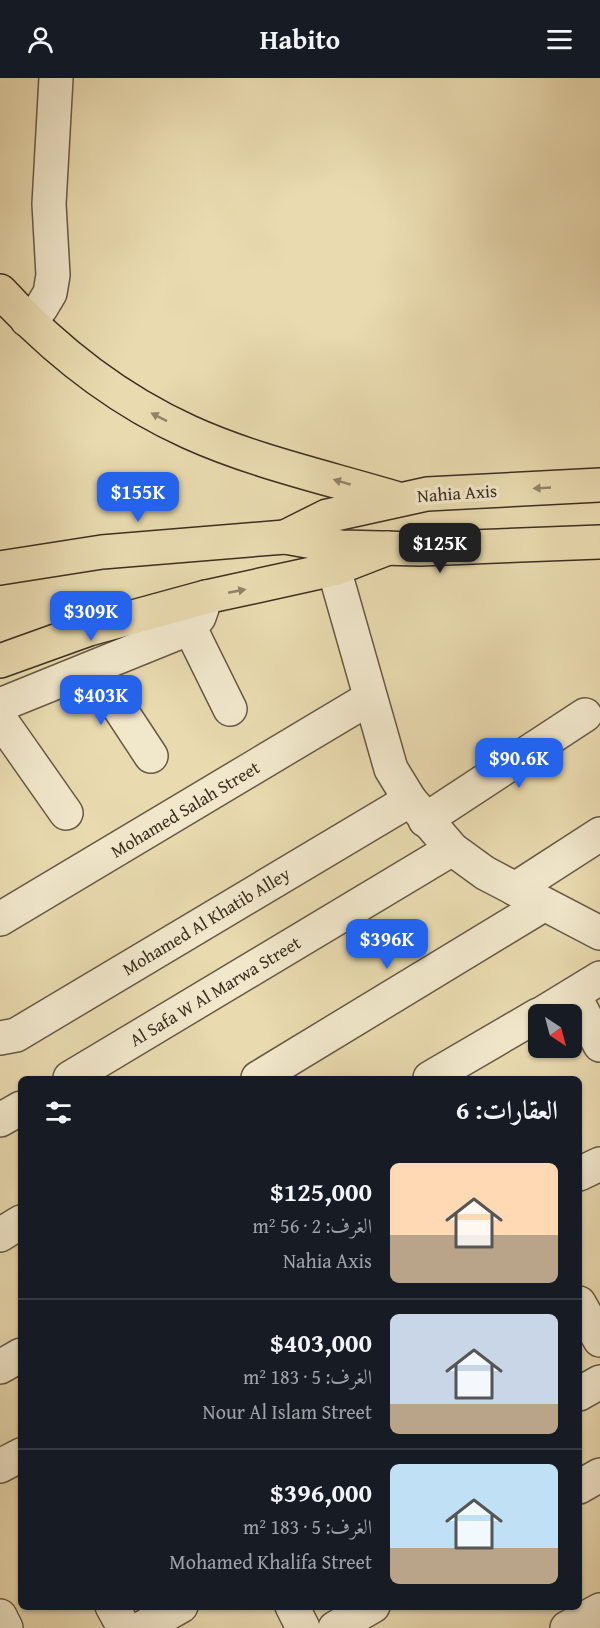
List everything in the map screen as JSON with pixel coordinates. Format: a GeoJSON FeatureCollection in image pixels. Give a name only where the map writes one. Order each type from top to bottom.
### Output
{"type":"FeatureCollection","features":[{"type":"Feature","properties":{"kind":"main road"},"geometry":{"type":"LineString","coordinates":[[0,291],[63,353],[103,384],[189,432],[235,451],[398,499]]}},
{"type":"Feature","properties":{"kind":"main road","name":"Nahia Axis"},"geometry":{"type":"LineString","coordinates":[[285,537],[327,516],[427,494],[600,485]]}},
{"type":"Feature","properties":{"kind":"main road","name":"Nahia Axis"},"geometry":{"type":"LineString","coordinates":[[0,568],[102,552],[285,537],[341,547],[420,549],[600,542]]}},
{"type":"Feature","properties":{"kind":"main road"},"geometry":{"type":"LineString","coordinates":[[0,661],[89,629],[206,597],[334,569],[388,548]]}},
{"type":"Feature","properties":{"kind":"street"},"geometry":{"type":"LineString","coordinates":[[27,320],[50,293],[53,275],[49,204],[56,78]]}},
{"type":"Feature","properties":{"kind":"street"},"geometry":{"type":"LineString","coordinates":[[334,569],[391,769],[417,810],[452,849],[485,873],[600,933]]}},
{"type":"Feature","properties":{"kind":"street"},"geometry":{"type":"LineString","coordinates":[[0,705],[190,628],[199,618],[206,597]]}},
{"type":"Feature","properties":{"kind":"street"},"geometry":{"type":"LineString","coordinates":[[190,628],[230,709]]}},
{"type":"Feature","properties":{"kind":"street"},"geometry":{"type":"LineString","coordinates":[[93,668],[151,756]]}},
{"type":"Feature","properties":{"kind":"street","name":"Mohamed Salah Street"},"geometry":{"type":"LineString","coordinates":[[3,912],[370,698]]}},
{"type":"Feature","properties":{"kind":"street","name":"Mohamed Al Khatib Alley"},"geometry":{"type":"LineString","coordinates":[[0,1038],[16,1035],[585,715]]}},
{"type":"Feature","properties":{"kind":"street"},"geometry":{"type":"LineString","coordinates":[[0,719],[66,813]]}},
{"type":"Feature","properties":{"kind":"street"},"geometry":{"type":"LineString","coordinates":[[515,889],[600,834]]}},
{"type":"Feature","properties":{"kind":"street","name":"Al Safa W Al Marwa Street"},"geometry":{"type":"LineString","coordinates":[[73,1076],[452,849]]}},
{"type":"Feature","properties":{"kind":"street"},"geometry":{"type":"LineString","coordinates":[[261,1076],[543,905]]}},
{"type":"Feature","properties":{"kind":"street"},"geometry":{"type":"LineString","coordinates":[[558,1004],[587,986],[600,1045]]}},
{"type":"Feature","properties":{"kind":"street"},"geometry":{"type":"LineString","coordinates":[[433,1076],[528,1022]]}},
{"type":"Feature","properties":{"kind":"street"},"geometry":{"type":"LineString","coordinates":[[0,1120],[18,1110]]}},
{"type":"Feature","properties":{"kind":"street"},"geometry":{"type":"LineString","coordinates":[[582,1173],[600,1164]]}},
{"type":"Feature","properties":{"kind":"street"},"geometry":{"type":"LineString","coordinates":[[0,1235],[18,1224]]}},
{"type":"Feature","properties":{"kind":"street"},"geometry":{"type":"LineString","coordinates":[[582,1308],[600,1340]]}},
{"type":"Feature","properties":{"kind":"street"},"geometry":{"type":"LineString","coordinates":[[0,1367],[18,1357]]}},
{"type":"Feature","properties":{"kind":"street"},"geometry":{"type":"LineString","coordinates":[[582,1392],[600,1382]]}},
{"type":"Feature","properties":{"kind":"street"},"geometry":{"type":"LineString","coordinates":[[0,1466],[18,1457]]}},
{"type":"Feature","properties":{"kind":"street"},"geometry":{"type":"LineString","coordinates":[[582,1485],[600,1475]]}},
{"type":"Feature","properties":{"kind":"street"},"geometry":{"type":"LineString","coordinates":[[114,1610],[124,1628]]}},
{"type":"Feature","properties":{"kind":"street"},"geometry":{"type":"LineString","coordinates":[[142,1628],[174,1610]]}},
{"type":"Feature","properties":{"kind":"street"},"geometry":{"type":"LineString","coordinates":[[294,1610],[303,1628]]}},
{"type":"Feature","properties":{"kind":"street"},"geometry":{"type":"LineString","coordinates":[[336,1628],[366,1610]]}},
{"type":"Feature","properties":{"kind":"street"},"geometry":{"type":"LineString","coordinates":[[567,1628],[600,1610]]}},
{"type":"Feature","properties":{"kind":"street"},"geometry":{"type":"LineString","coordinates":[[0,1616],[6,1628]]}}]}
